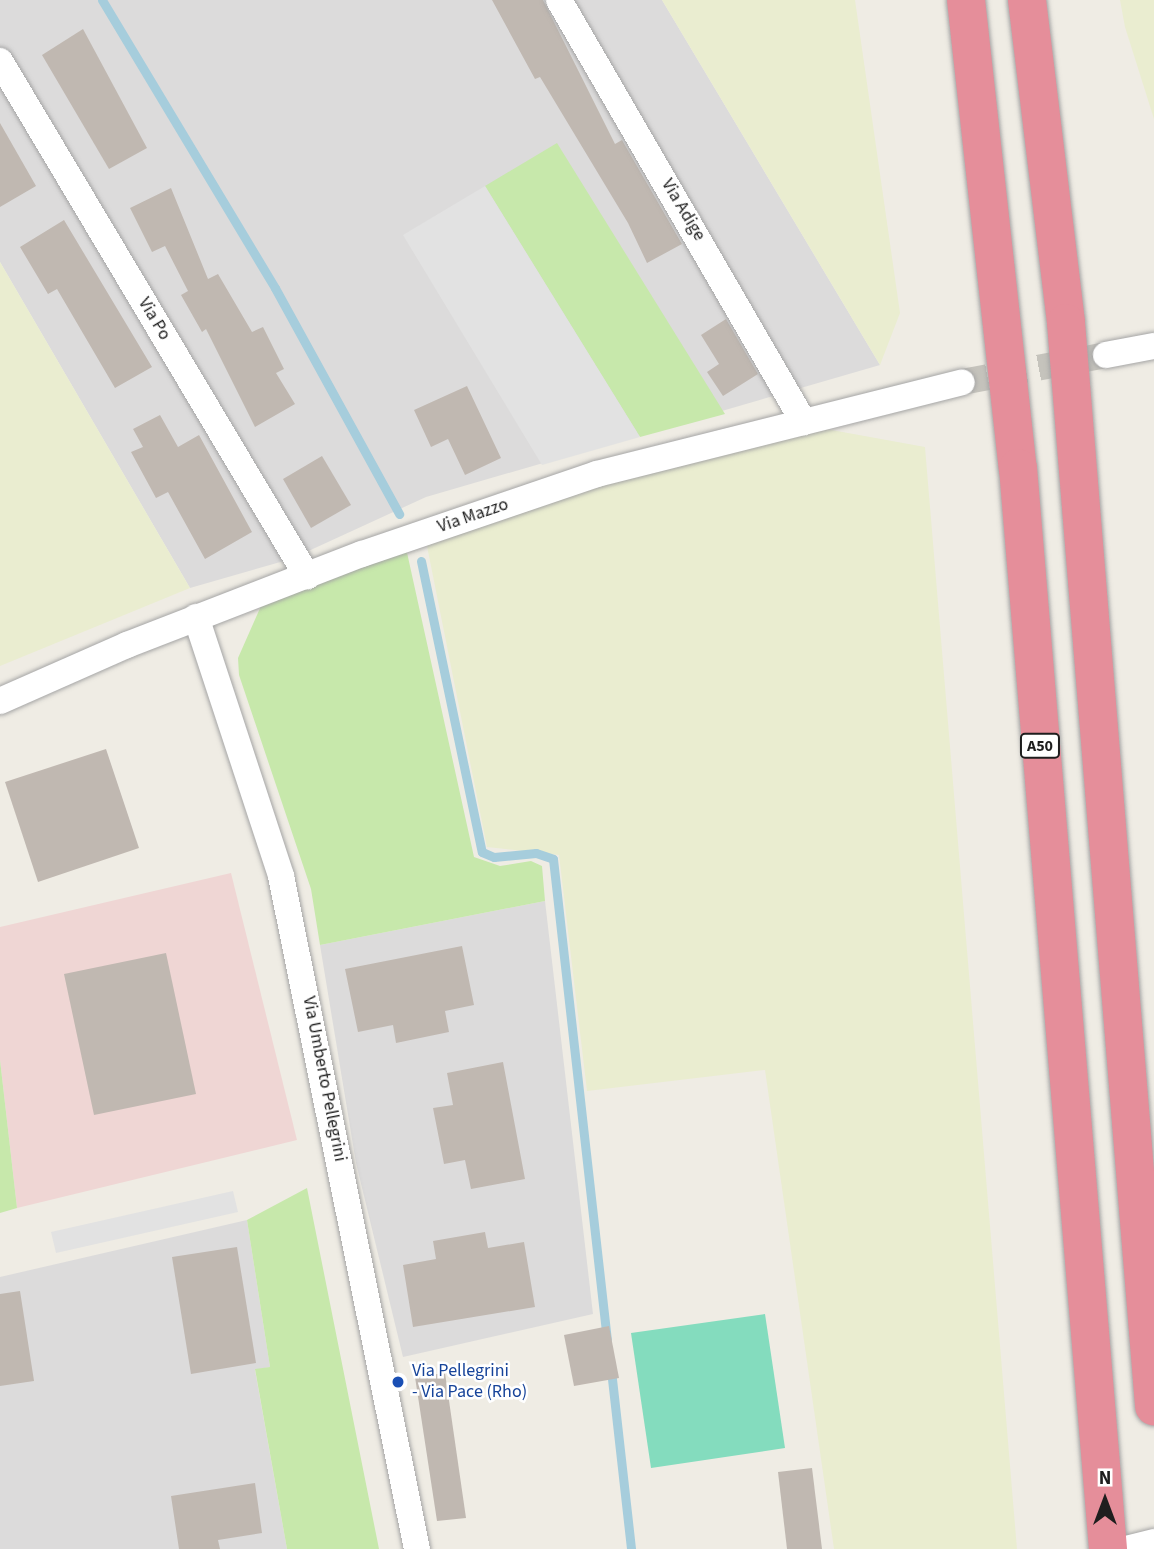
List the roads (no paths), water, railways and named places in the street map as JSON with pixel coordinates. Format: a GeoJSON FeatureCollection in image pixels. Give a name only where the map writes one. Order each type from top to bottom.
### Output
{"type":"FeatureCollection","features":[{"type":"Feature","properties":{"kind":"highway","name":"A50"},"geometry":{"type":"LineString","coordinates":[[966,0],[1018,468],[1108,1549]]}},
{"type":"Feature","properties":{"kind":"highway"},"geometry":{"type":"LineString","coordinates":[[1027,0],[1066,323],[1154,1406]]}},
{"type":"Feature","properties":{"kind":"street","name":"Via Adige"},"geometry":{"type":"LineString","coordinates":[[559,0],[804,422]]}},
{"type":"Feature","properties":{"kind":"street","name":"Via Po"},"geometry":{"type":"LineString","coordinates":[[0,61],[307,576]]}},
{"type":"Feature","properties":{"kind":"street"},"geometry":{"type":"LineString","coordinates":[[1106,355],[1154,346]]}},
{"type":"Feature","properties":{"kind":"street","name":"Via Mazzo"},"geometry":{"type":"LineString","coordinates":[[0,701],[196,617],[597,474],[962,382]]}},
{"type":"Feature","properties":{"kind":"street","name":"Via Umberto Pellegrini"},"geometry":{"type":"LineString","coordinates":[[196,617],[281,876],[417,1549]]}},
{"type":"Feature","properties":{"kind":"street"},"geometry":{"type":"LineString","coordinates":[[1126,1549],[1154,1542]]}},
{"type":"Feature","properties":{"kind":"waterway"},"geometry":{"type":"LineString","coordinates":[[102,0],[275,288],[399,514]]}},
{"type":"Feature","properties":{"kind":"waterway"},"geometry":{"type":"LineString","coordinates":[[421,561],[482,852],[494,857],[536,853],[553,859],[607,1339]]}},
{"type":"Feature","properties":{"kind":"waterway"},"geometry":{"type":"LineString","coordinates":[[611,1370],[631,1549]]}},
{"type":"Feature","properties":{"kind":"tunnel"},"geometry":{"type":"LineString","coordinates":[[962,382],[1106,355]]}},
{"type":"Feature","properties":{"kind":"place","name":"Via Pellegrini - Via Pace (Rho)"},"geometry":{"type":"Point","coordinates":[398,1382]}}]}
